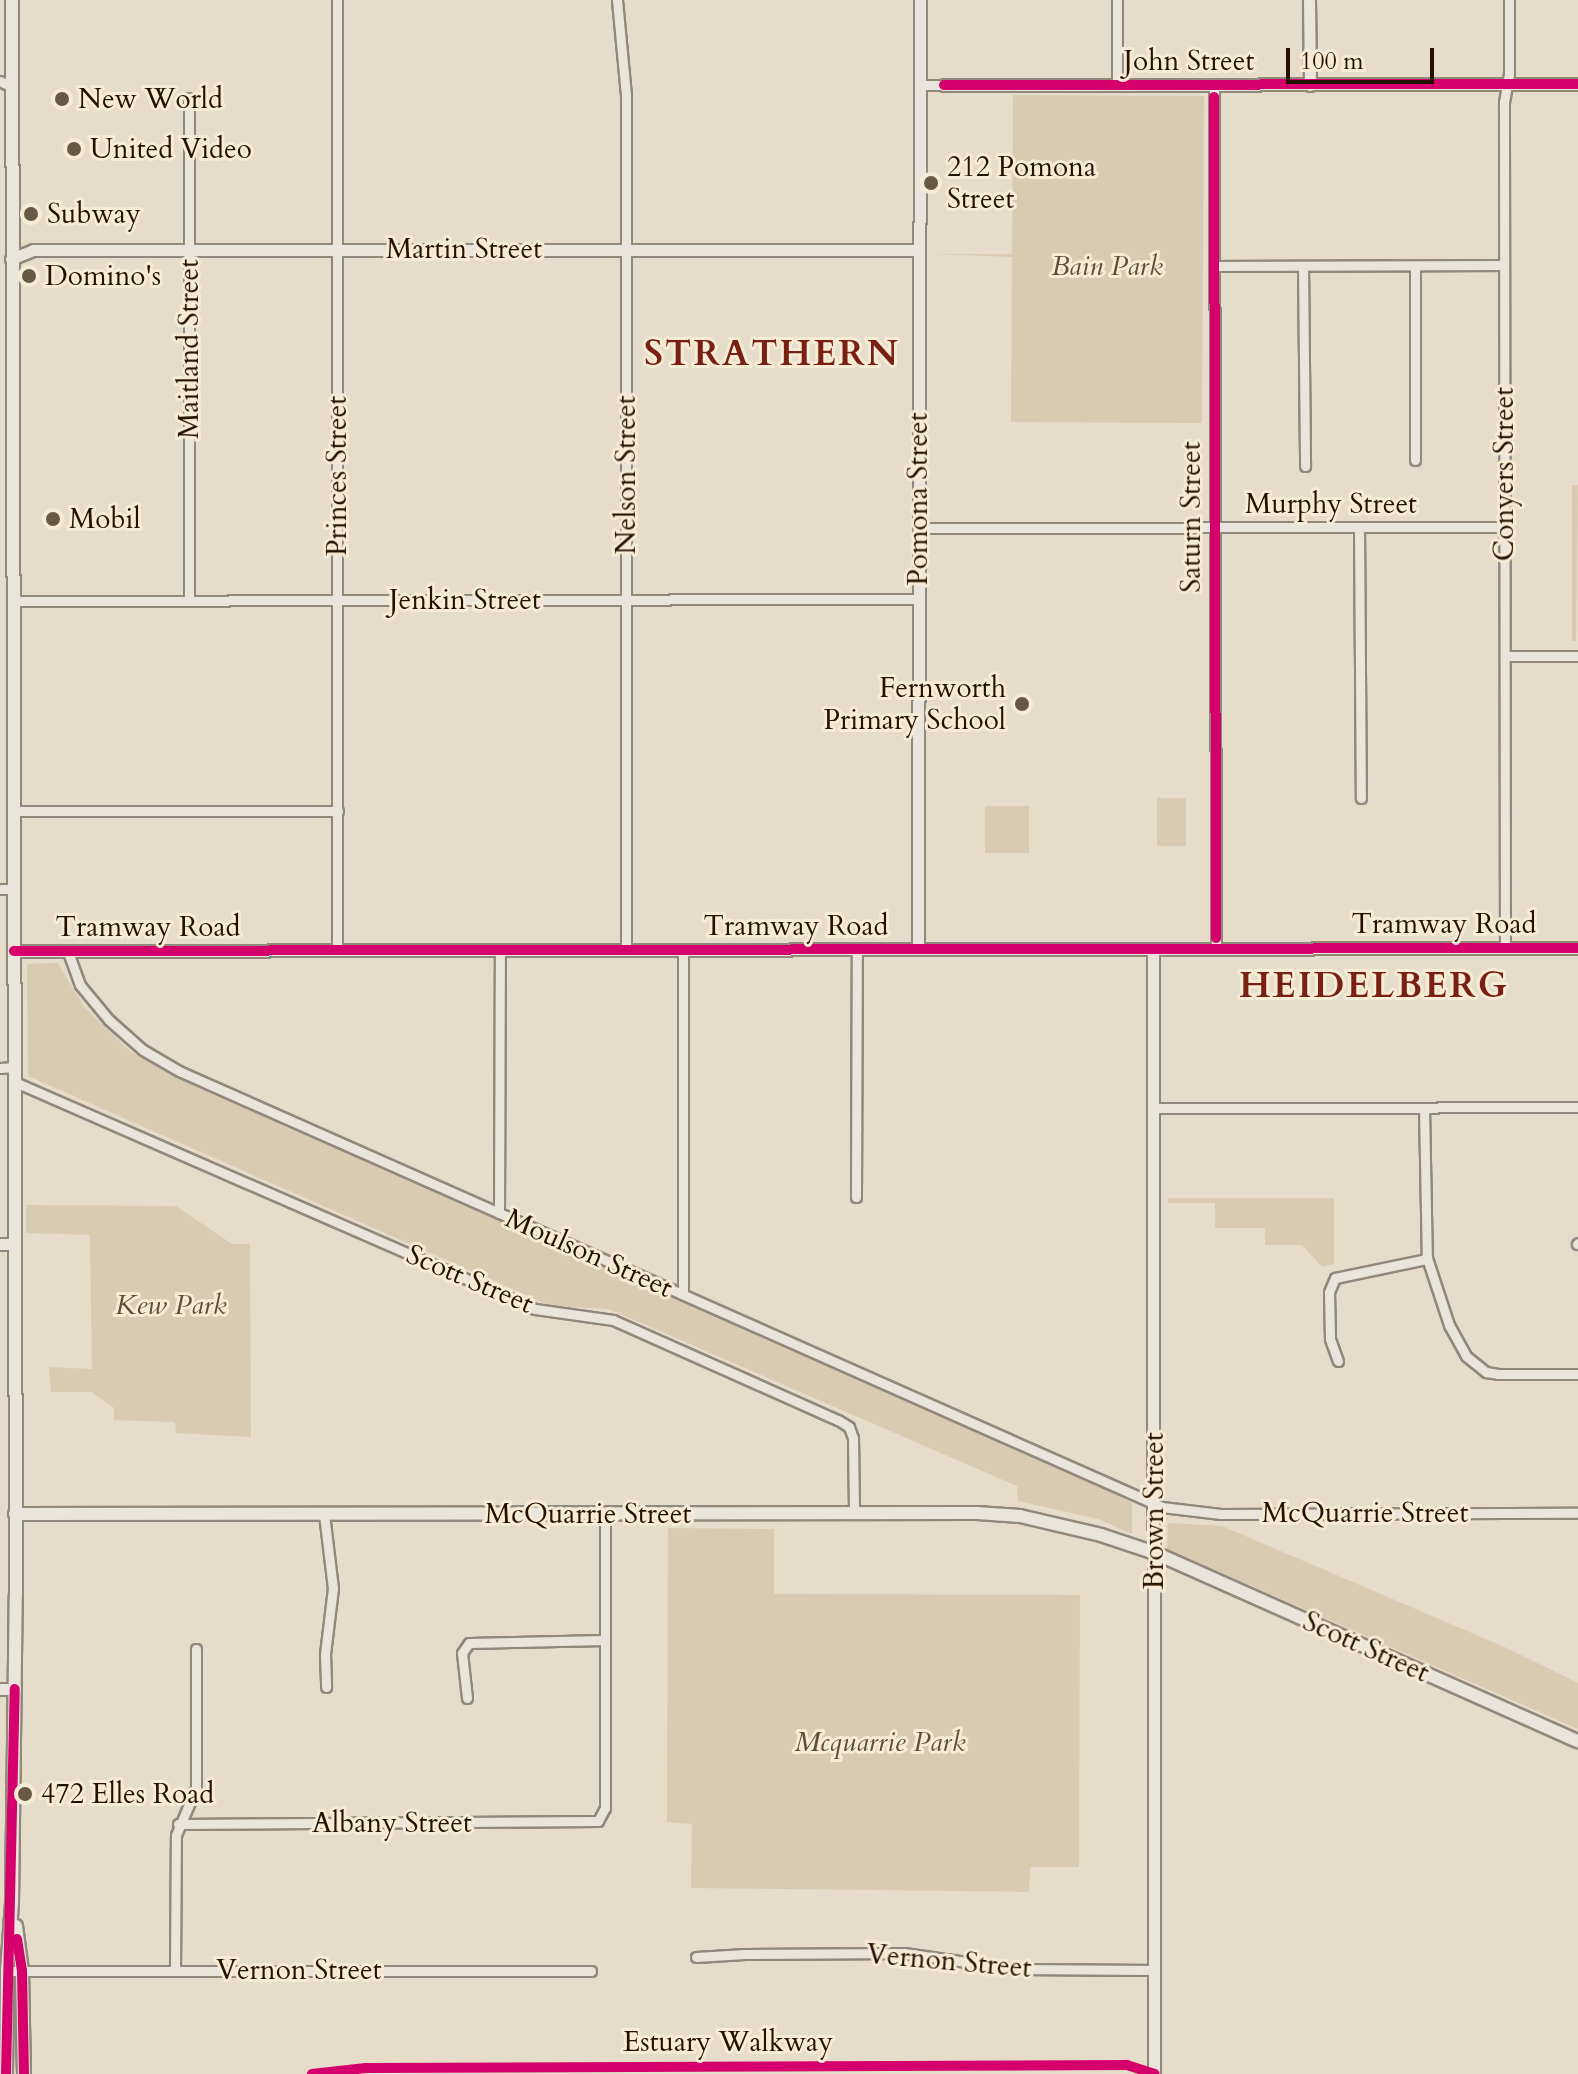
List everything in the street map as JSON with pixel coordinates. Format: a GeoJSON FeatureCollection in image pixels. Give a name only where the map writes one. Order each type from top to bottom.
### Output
{"type":"FeatureCollection","features":[{"type":"Feature","properties":{"kind":"main road"},"geometry":{"type":"LineString","coordinates":[[6,2074],[15,1689],[14,951],[6,889],[12,811],[6,711],[12,601],[6,550],[6,84],[13,55],[12,0]]}},
{"type":"Feature","properties":{"kind":"main road","name":"McQuarrie Street"},"geometry":{"type":"LineString","coordinates":[[15,1514],[1020,1516],[1101,1535],[1155,1553]]}},
{"type":"Feature","properties":{"kind":"main road","name":"Scott Street"},"geometry":{"type":"LineString","coordinates":[[1155,1553],[1578,1741]]}},
{"type":"Feature","properties":{"kind":"main road"},"geometry":{"type":"LineString","coordinates":[[12,1903],[22,1971],[24,2074]]}},
{"type":"Feature","properties":{"kind":"street","name":"Princes Street"},"geometry":{"type":"LineString","coordinates":[[337,0],[337,951]]}},
{"type":"Feature","properties":{"kind":"street","name":"Nelson Street"},"geometry":{"type":"LineString","coordinates":[[617,0],[626,96],[626,951]]}},
{"type":"Feature","properties":{"kind":"street","name":"Pomona Street"},"geometry":{"type":"LineString","coordinates":[[918,949],[920,0]]}},
{"type":"Feature","properties":{"kind":"street"},"geometry":{"type":"LineString","coordinates":[[1117,0],[1117,85]]}},
{"type":"Feature","properties":{"kind":"street"},"geometry":{"type":"LineString","coordinates":[[1309,0],[1310,85]]}},
{"type":"Feature","properties":{"kind":"street","name":"Conyers Street"},"geometry":{"type":"LineString","coordinates":[[1505,948],[1504,102],[1509,0]]}},
{"type":"Feature","properties":{"kind":"street"},"geometry":{"type":"LineString","coordinates":[[0,63],[13,55]]}},
{"type":"Feature","properties":{"kind":"street","name":"Saturn Street"},"geometry":{"type":"LineString","coordinates":[[1214,84],[1216,949]]}},
{"type":"Feature","properties":{"kind":"street","name":"John Street"},"geometry":{"type":"LineString","coordinates":[[920,85],[1578,84]]}},
{"type":"Feature","properties":{"kind":"street","name":"Maitland Street"},"geometry":{"type":"LineString","coordinates":[[189,98],[189,600]]}},
{"type":"Feature","properties":{"kind":"street","name":"Martin Street"},"geometry":{"type":"LineString","coordinates":[[6,261],[33,250],[918,250]]}},
{"type":"Feature","properties":{"kind":"street"},"geometry":{"type":"LineString","coordinates":[[1215,266],[1504,265]]}},
{"type":"Feature","properties":{"kind":"street"},"geometry":{"type":"LineString","coordinates":[[1303,266],[1305,466]]}},
{"type":"Feature","properties":{"kind":"street"},"geometry":{"type":"LineString","coordinates":[[1415,266],[1415,460]]}},
{"type":"Feature","properties":{"kind":"street"},"geometry":{"type":"LineString","coordinates":[[1359,527],[1361,798]]}},
{"type":"Feature","properties":{"kind":"street","name":"Murphy Street"},"geometry":{"type":"LineString","coordinates":[[918,528],[1505,527]]}},
{"type":"Feature","properties":{"kind":"street","name":"Jenkin Street"},"geometry":{"type":"LineString","coordinates":[[12,601],[918,599]]}},
{"type":"Feature","properties":{"kind":"street"},"geometry":{"type":"LineString","coordinates":[[1505,656],[1578,656]]}},
{"type":"Feature","properties":{"kind":"street"},"geometry":{"type":"LineString","coordinates":[[12,811],[338,811]]}},
{"type":"Feature","properties":{"kind":"street","name":"Tramway Road"},"geometry":{"type":"LineString","coordinates":[[14,951],[1578,948]]}},
{"type":"Feature","properties":{"kind":"street","name":"Brown Street"},"geometry":{"type":"LineString","coordinates":[[1153,949],[1154,2074]]}},
{"type":"Feature","properties":{"kind":"street"},"geometry":{"type":"LineString","coordinates":[[856,1197],[857,950]]}},
{"type":"Feature","properties":{"kind":"street"},"geometry":{"type":"LineString","coordinates":[[499,1213],[500,951]]}},
{"type":"Feature","properties":{"kind":"street"},"geometry":{"type":"LineString","coordinates":[[683,951],[683,1294]]}},
{"type":"Feature","properties":{"kind":"street","name":"Moulson Street"},"geometry":{"type":"LineString","coordinates":[[68,952],[80,985],[109,1020],[167,1064],[1154,1503]]}},
{"type":"Feature","properties":{"kind":"street"},"geometry":{"type":"LineString","coordinates":[[0,1068],[15,1067]]}},
{"type":"Feature","properties":{"kind":"street","name":"Scott Street"},"geometry":{"type":"LineString","coordinates":[[15,1082],[535,1309],[613,1320],[838,1420],[849,1427],[853,1438],[854,1514]]}},
{"type":"Feature","properties":{"kind":"street"},"geometry":{"type":"LineString","coordinates":[[1154,1108],[1578,1107]]}},
{"type":"Feature","properties":{"kind":"street"},"geometry":{"type":"LineString","coordinates":[[1424,1108],[1427,1259],[1449,1325],[1466,1356],[1476,1366],[1498,1374],[1578,1374]]}},
{"type":"Feature","properties":{"kind":"street"},"geometry":{"type":"LineString","coordinates":[[0,1244],[15,1244]]}},
{"type":"Feature","properties":{"kind":"street"},"geometry":{"type":"LineString","coordinates":[[1338,1361],[1330,1339],[1329,1292],[1335,1278],[1427,1259]]}},
{"type":"Feature","properties":{"kind":"street","name":"McQuarrie Street"},"geometry":{"type":"LineString","coordinates":[[1154,1503],[1178,1511],[1221,1514],[1578,1513]]}},
{"type":"Feature","properties":{"kind":"street"},"geometry":{"type":"LineString","coordinates":[[324,1514],[333,1588],[325,1654],[326,1687]]}},
{"type":"Feature","properties":{"kind":"street"},"geometry":{"type":"LineString","coordinates":[[467,1698],[462,1653],[469,1643],[604,1640],[605,1514]]}},
{"type":"Feature","properties":{"kind":"street","name":"Albany Street"},"geometry":{"type":"LineString","coordinates":[[178,1824],[591,1822],[604,1816],[604,1640]]}},
{"type":"Feature","properties":{"kind":"street"},"geometry":{"type":"LineString","coordinates":[[175,1970],[178,1824],[192,1803],[196,1788],[196,1649]]}},
{"type":"Feature","properties":{"kind":"street"},"geometry":{"type":"LineString","coordinates":[[0,1689],[15,1689]]}},
{"type":"Feature","properties":{"kind":"street","name":"Vernon Street"},"geometry":{"type":"LineString","coordinates":[[696,1957],[904,1953],[1015,1969],[1153,1970]]}},
{"type":"Feature","properties":{"kind":"street","name":"Vernon Street"},"geometry":{"type":"LineString","coordinates":[[7,1971],[591,1971]]}},
{"type":"Feature","properties":{"kind":"street"},"geometry":{"type":"LineString","coordinates":[[6,2049],[25,2047]]}},
{"type":"Feature","properties":{"kind":"green space","name":"Bain Park"},"geometry":{"type":"Polygon","coordinates":[[[1013,95],[1204,96],[1202,423],[1011,422],[1012,257],[934,254],[1012,254],[1013,95]]]}},
{"type":"Feature","properties":{"kind":"green space"},"geometry":{"type":"Polygon","coordinates":[[[1572,485],[1578,485],[1576,641],[1572,641],[1572,485]]]}},
{"type":"Feature","properties":{"kind":"green space"},"geometry":{"type":"Polygon","coordinates":[[[1157,798],[1186,798],[1186,846],[1157,846],[1157,798]]]}},
{"type":"Feature","properties":{"kind":"green space"},"geometry":{"type":"Polygon","coordinates":[[[985,806],[1029,806],[1029,853],[985,853],[985,806]]]}},
{"type":"Feature","properties":{"kind":"green space"},"geometry":{"type":"Polygon","coordinates":[[[58,963],[85,1008],[131,1052],[170,1074],[1063,1468],[1132,1503],[1132,1534],[1098,1519],[1018,1501],[1017,1486],[609,1309],[551,1306],[28,1076],[27,964],[58,963]]]}},
{"type":"Feature","properties":{"kind":"green space"},"geometry":{"type":"Polygon","coordinates":[[[1168,1198],[1334,1198],[1334,1264],[1322,1267],[1302,1245],[1265,1245],[1265,1228],[1215,1228],[1215,1203],[1168,1203],[1168,1198]]]}},
{"type":"Feature","properties":{"kind":"green space","name":"Kew Park"},"geometry":{"type":"Polygon","coordinates":[[[26,1205],[176,1206],[232,1244],[250,1244],[251,1437],[176,1433],[175,1422],[114,1420],[114,1408],[92,1392],[51,1392],[49,1367],[92,1369],[90,1235],[26,1233],[26,1205]]]}},
{"type":"Feature","properties":{"kind":"green space"},"geometry":{"type":"Polygon","coordinates":[[[1168,1523],[1222,1526],[1509,1649],[1578,1683],[1578,1729],[1167,1549],[1168,1523]]]}},
{"type":"Feature","properties":{"kind":"green space","name":"Mcquarrie Park"},"geometry":{"type":"Polygon","coordinates":[[[668,1528],[774,1529],[774,1594],[1080,1595],[1079,1867],[1030,1867],[1029,1892],[691,1888],[692,1824],[667,1822],[668,1528]]]}},
{"type":"Feature","properties":{"kind":"cycle path"},"geometry":{"type":"LineString","coordinates":[[944,85],[1578,84]]}},
{"type":"Feature","properties":{"kind":"cycle path"},"geometry":{"type":"LineString","coordinates":[[1214,97],[1216,938]]}},
{"type":"Feature","properties":{"kind":"cycle path"},"geometry":{"type":"LineString","coordinates":[[14,951],[1578,948]]}},
{"type":"Feature","properties":{"kind":"cycle path"},"geometry":{"type":"LineString","coordinates":[[6,2074],[15,1689]]}},
{"type":"Feature","properties":{"kind":"cycle path"},"geometry":{"type":"LineString","coordinates":[[17,1939],[22,1971],[24,2074]]}},
{"type":"Feature","properties":{"kind":"cycle path","name":"Estuary Walkway"},"geometry":{"type":"LineString","coordinates":[[312,2074],[366,2068],[1127,2065],[1155,2074]]}},
{"type":"Feature","properties":{"kind":"place","name":"New World"},"geometry":{"type":"Point","coordinates":[62,99]}},
{"type":"Feature","properties":{"kind":"place","name":"United Video"},"geometry":{"type":"Point","coordinates":[74,149]}},
{"type":"Feature","properties":{"kind":"place","name":"212 Pomona Street"},"geometry":{"type":"Point","coordinates":[931,183]}},
{"type":"Feature","properties":{"kind":"place","name":"Subway"},"geometry":{"type":"Point","coordinates":[31,214]}},
{"type":"Feature","properties":{"kind":"place","name":"Domino's"},"geometry":{"type":"Point","coordinates":[29,276]}},
{"type":"Feature","properties":{"kind":"place","name":"Mobil"},"geometry":{"type":"Point","coordinates":[53,519]}},
{"type":"Feature","properties":{"kind":"place","name":"Fernworth Primary School"},"geometry":{"type":"Point","coordinates":[1022,704]}},
{"type":"Feature","properties":{"kind":"place","name":"472 Elles Road"},"geometry":{"type":"Point","coordinates":[25,1794]}},
{"type":"Feature","properties":{"kind":"district","name":"STRATHERN"},"geometry":{"type":"Point","coordinates":[772,354]}},
{"type":"Feature","properties":{"kind":"district","name":"HEIDELBERG"},"geometry":{"type":"Point","coordinates":[1374,986]}}]}
